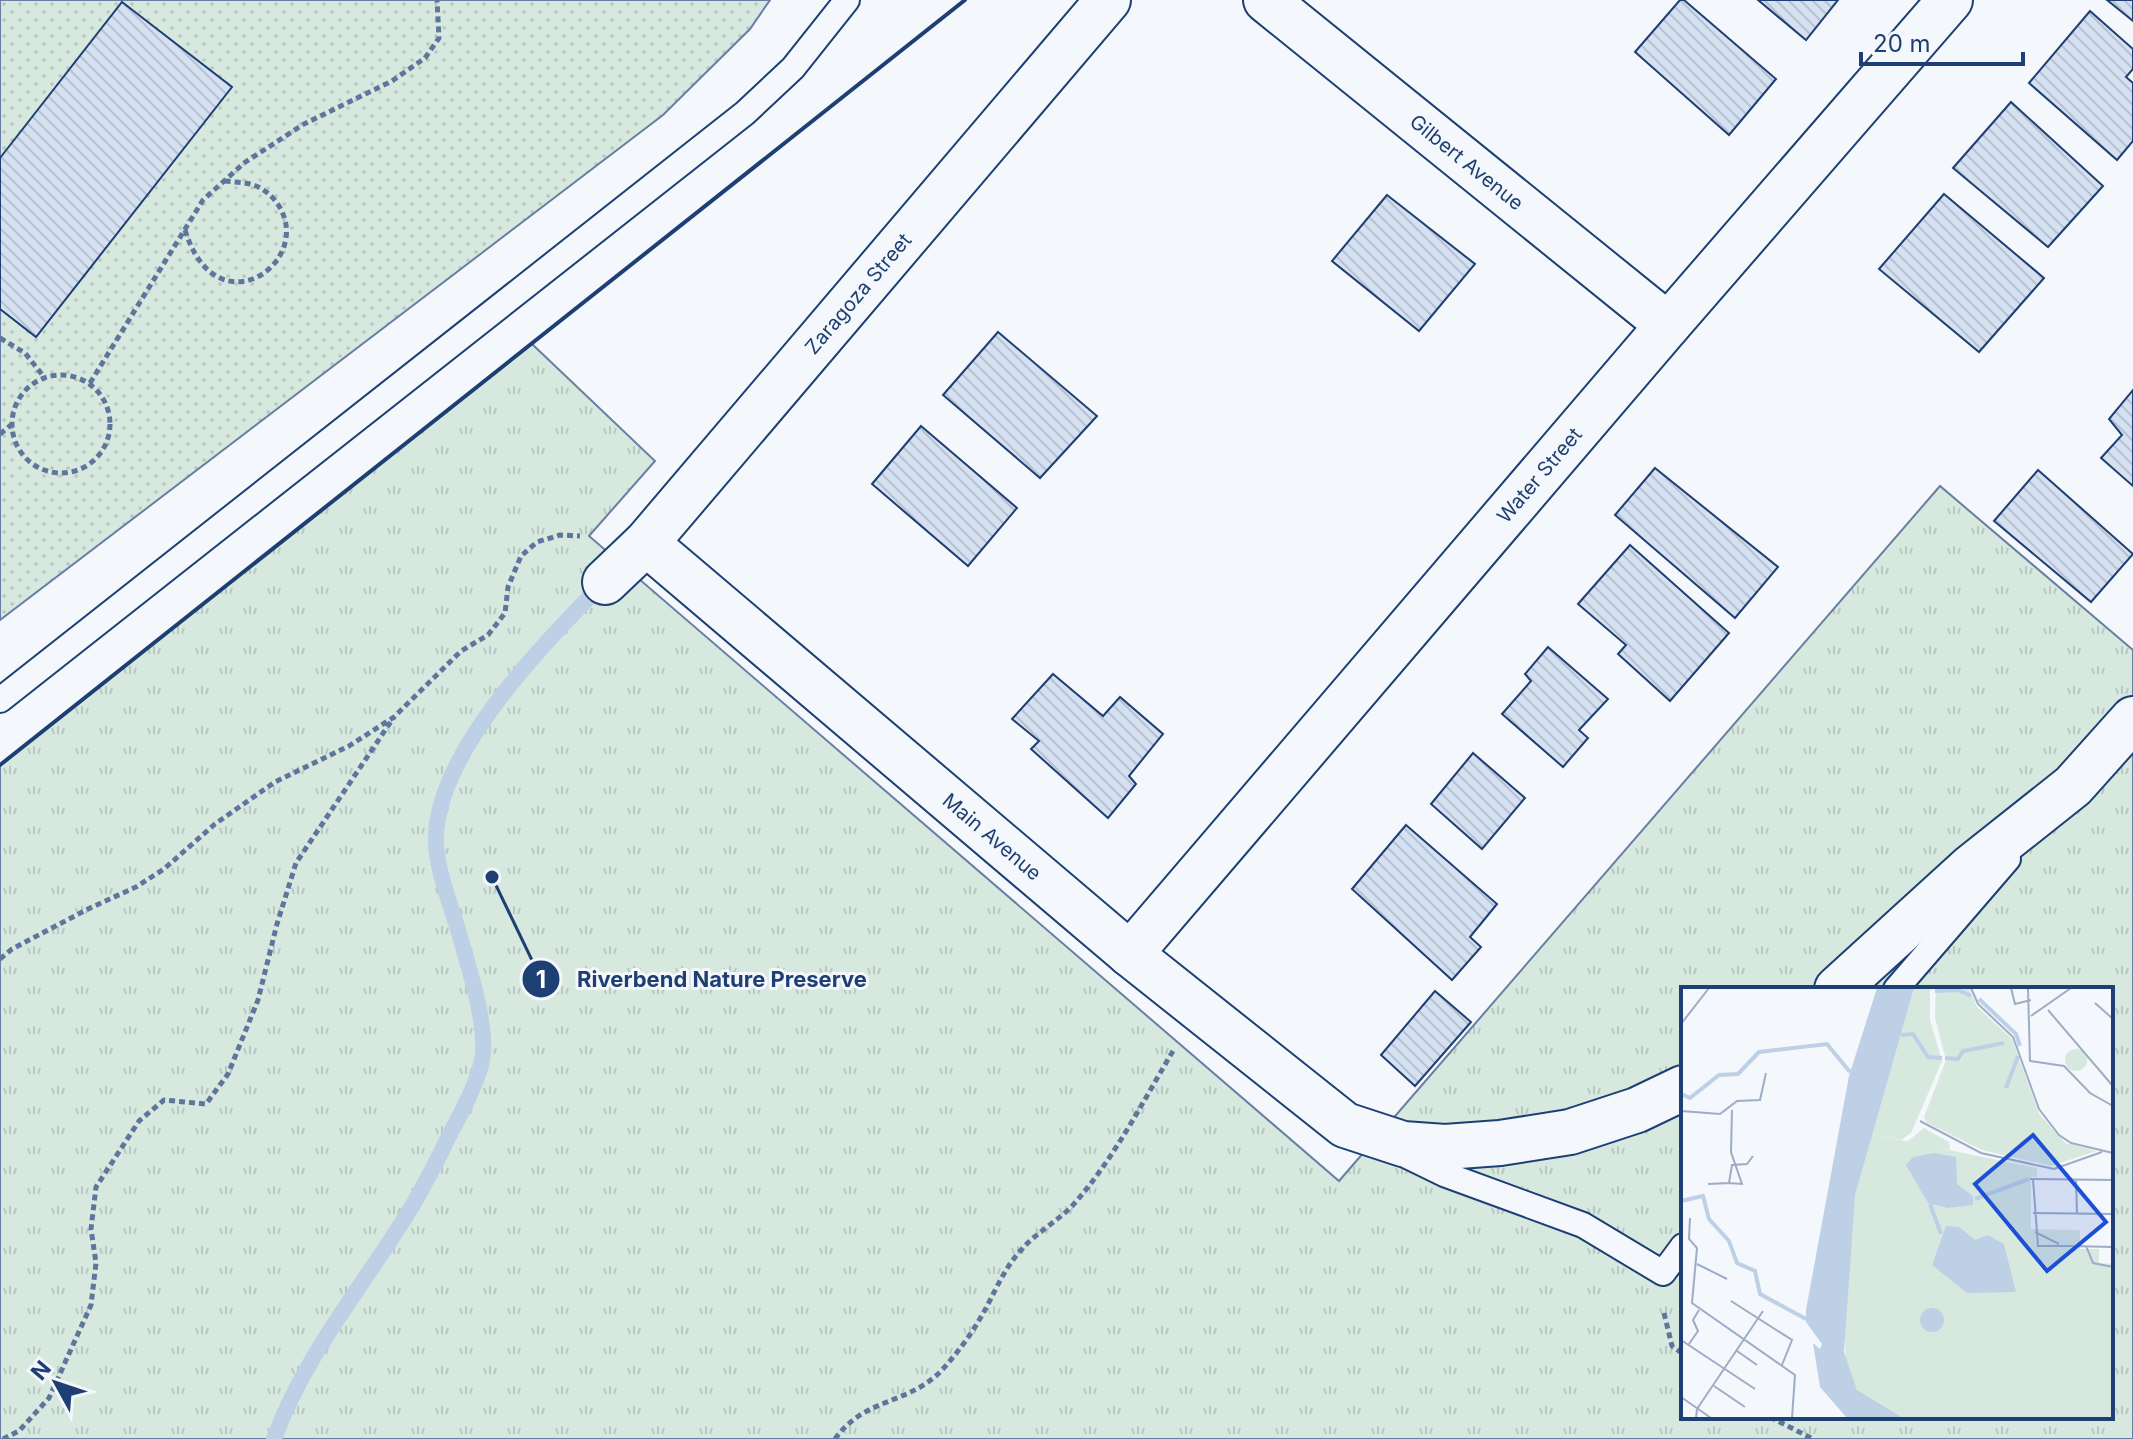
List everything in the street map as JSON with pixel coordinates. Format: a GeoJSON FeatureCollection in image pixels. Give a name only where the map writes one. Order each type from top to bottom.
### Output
{"type":"FeatureCollection","features":[{"type":"Feature","properties":{"kind":"street","name":"Zaragoza Street"},"geometry":{"type":"LineString","coordinates":[[605,582],[646,543],[1108,0]]}},
{"type":"Feature","properties":{"kind":"street","name":"Gilbert Avenue"},"geometry":{"type":"LineString","coordinates":[[1266,0],[1668,325]]}},
{"type":"Feature","properties":{"kind":"street","name":"Water Street"},"geometry":{"type":"LineString","coordinates":[[1130,954],[1950,0]]}},
{"type":"Feature","properties":{"kind":"street","name":"Main Avenue"},"geometry":{"type":"LineString","coordinates":[[646,543],[1130,954],[1345,1125]]}},
{"type":"Feature","properties":{"kind":"street"},"geometry":{"type":"LineString","coordinates":[[1839,987],[1971,867],[2073,786],[2131,721]]}},
{"type":"Feature","properties":{"kind":"street"},"geometry":{"type":"LineString","coordinates":[[1345,1125],[1403,1144],[1445,1147],[1500,1143],[1570,1132],[1637,1110],[1681,1089]]}},
{"type":"Feature","properties":{"kind":"lane"},"geometry":{"type":"LineString","coordinates":[[0,700],[745,113],[793,68],[847,0]]}},
{"type":"Feature","properties":{"kind":"lane"},"geometry":{"type":"LineString","coordinates":[[1898,987],[2073,786]]}},
{"type":"Feature","properties":{"kind":"lane"},"geometry":{"type":"LineString","coordinates":[[1345,1125],[1444,1174],[1583,1225],[1663,1273],[1681,1249]]}},
{"type":"Feature","properties":{"kind":"path"},"geometry":{"type":"LineString","coordinates":[[90,383],[203,200],[244,163],[304,124],[392,81],[425,58],[439,38],[437,0]]}},
{"type":"Feature","properties":{"kind":"path"},"geometry":{"type":"LineString","coordinates":[[185,230],[197,261],[221,279],[236,282],[251,279],[277,261],[287,232],[277,202],[251,184],[224,181]]}},
{"type":"Feature","properties":{"kind":"path"},"geometry":{"type":"LineString","coordinates":[[0,338],[25,353],[44,377]]}},
{"type":"Feature","properties":{"kind":"path"},"geometry":{"type":"LineString","coordinates":[[60,374],[76,376],[90,383],[101,394],[108,408],[111,424],[108,439],[90,465],[76,472],[45,471],[32,465],[14,440],[11,425],[20,397],[44,377],[60,374]]}},
{"type":"Feature","properties":{"kind":"path"},"geometry":{"type":"LineString","coordinates":[[0,434],[11,425]]}},
{"type":"Feature","properties":{"kind":"path"},"geometry":{"type":"LineString","coordinates":[[3,1439],[19,1431],[49,1398],[91,1305],[96,1263],[91,1229],[96,1187],[139,1121],[164,1100],[206,1104],[228,1074],[258,1000],[296,863],[394,717],[461,651],[488,635],[505,613],[508,587],[521,556],[537,542],[560,535],[588,536]]}},
{"type":"Feature","properties":{"kind":"path"},"geometry":{"type":"LineString","coordinates":[[0,959],[50,929],[136,887],[164,869],[215,824],[275,782],[349,746],[394,717]]}},
{"type":"Feature","properties":{"kind":"path"},"geometry":{"type":"LineString","coordinates":[[835,1439],[850,1419],[870,1407],[917,1389],[939,1372],[979,1321],[1003,1274],[1022,1249],[1070,1208],[1089,1186],[1173,1051]]}},
{"type":"Feature","properties":{"kind":"path"},"geometry":{"type":"LineString","coordinates":[[1774,1419],[1813,1439]]}},
{"type":"Feature","properties":{"kind":"green space"},"geometry":{"type":"Polygon","coordinates":[[[0,0],[770,0],[750,29],[663,115],[0,620],[0,0]]]}},
{"type":"Feature","properties":{"kind":"green space"},"geometry":{"type":"Polygon","coordinates":[[[532,344],[655,461],[589,536],[1339,1181],[1940,486],[2133,650],[2133,1439],[0,1439],[0,765],[532,344]]]}},
{"type":"Feature","properties":{"kind":"building"},"geometry":{"type":"Polygon","coordinates":[[[1680,0],[1684,0],[1776,79],[1729,135],[1635,52],[1680,0]]]}},
{"type":"Feature","properties":{"kind":"building"},"geometry":{"type":"Polygon","coordinates":[[[1758,0],[1838,0],[1806,40],[1758,0]]]}},
{"type":"Feature","properties":{"kind":"building"},"geometry":{"type":"Polygon","coordinates":[[[2107,0],[2133,0],[2133,21],[2107,0]]]}},
{"type":"Feature","properties":{"kind":"building"},"geometry":{"type":"Polygon","coordinates":[[[122,2],[232,87],[36,337],[0,309],[0,158],[122,2]]]}},
{"type":"Feature","properties":{"kind":"building"},"geometry":{"type":"Polygon","coordinates":[[[2090,11],[2133,49],[2133,69],[2126,77],[2133,83],[2133,141],[2117,160],[2029,83],[2090,11]]]}},
{"type":"Feature","properties":{"kind":"building"},"geometry":{"type":"Polygon","coordinates":[[[2011,102],[2103,186],[2048,247],[1953,168],[2011,102]]]}},
{"type":"Feature","properties":{"kind":"building"},"geometry":{"type":"Polygon","coordinates":[[[1944,194],[2044,278],[1979,352],[1879,269],[1944,194]]]}},
{"type":"Feature","properties":{"kind":"building"},"geometry":{"type":"Polygon","coordinates":[[[1387,195],[1475,264],[1419,331],[1332,261],[1387,195]]]}},
{"type":"Feature","properties":{"kind":"building"},"geometry":{"type":"Polygon","coordinates":[[[998,332],[1097,416],[1040,478],[943,395],[998,332]]]}},
{"type":"Feature","properties":{"kind":"building"},"geometry":{"type":"Polygon","coordinates":[[[2133,390],[2133,486],[2101,458],[2122,435],[2109,419],[2133,390]]]}},
{"type":"Feature","properties":{"kind":"building"},"geometry":{"type":"Polygon","coordinates":[[[921,426],[1017,508],[968,566],[872,484],[921,426]]]}},
{"type":"Feature","properties":{"kind":"building"},"geometry":{"type":"Polygon","coordinates":[[[1655,468],[1778,567],[1735,618],[1615,515],[1655,468]]]}},
{"type":"Feature","properties":{"kind":"building"},"geometry":{"type":"Polygon","coordinates":[[[2038,470],[2133,554],[2091,602],[1994,521],[2038,470]]]}},
{"type":"Feature","properties":{"kind":"building"},"geometry":{"type":"Polygon","coordinates":[[[1630,545],[1729,633],[1670,701],[1618,654],[1626,645],[1578,604],[1630,545]]]}},
{"type":"Feature","properties":{"kind":"building"},"geometry":{"type":"Polygon","coordinates":[[[1548,647],[1608,699],[1579,730],[1588,738],[1563,767],[1502,714],[1531,681],[1525,674],[1548,647]]]}},
{"type":"Feature","properties":{"kind":"building"},"geometry":{"type":"Polygon","coordinates":[[[1053,674],[1103,716],[1120,697],[1163,734],[1129,776],[1136,784],[1108,818],[1031,749],[1039,741],[1012,719],[1053,674]]]}},
{"type":"Feature","properties":{"kind":"building"},"geometry":{"type":"Polygon","coordinates":[[[1473,753],[1525,798],[1482,849],[1431,804],[1473,753]]]}},
{"type":"Feature","properties":{"kind":"building"},"geometry":{"type":"Polygon","coordinates":[[[1406,825],[1497,904],[1470,937],[1481,947],[1452,980],[1352,889],[1406,825]]]}},
{"type":"Feature","properties":{"kind":"building"},"geometry":{"type":"Polygon","coordinates":[[[1435,991],[1471,1022],[1415,1086],[1381,1055],[1435,991]]]}},
{"type":"Feature","properties":{"kind":"waterway"},"geometry":{"type":"LineString","coordinates":[[274,1439],[300,1381],[421,1190],[467,1101],[481,1065],[483,1036],[478,1002],[436,847],[442,802],[456,767],[499,699],[553,635],[603,583]]}},
{"type":"Feature","properties":{"kind":"wall"},"geometry":{"type":"LineString","coordinates":[[0,765],[965,0]]}},
{"type":"Feature","properties":{"kind":"place","name":"Riverbend Nature Preserve"},"geometry":{"type":"Point","coordinates":[492,877]}}]}
